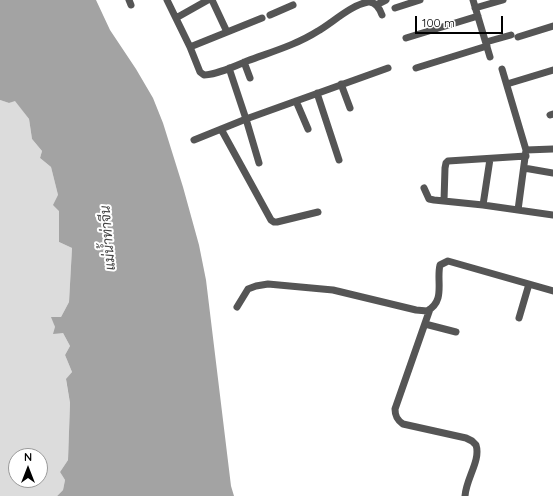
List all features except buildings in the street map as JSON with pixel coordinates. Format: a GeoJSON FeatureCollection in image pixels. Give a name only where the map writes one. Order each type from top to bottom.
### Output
{"type":"FeatureCollection","features":[{"type":"Feature","properties":{"kind":"street"},"geometry":{"type":"LineString","coordinates":[[167,0],[190,47],[200,72],[204,75],[229,68],[290,45],[316,32],[356,7],[367,2],[376,5],[382,15]]}},
{"type":"Feature","properties":{"kind":"street"},"geometry":{"type":"LineString","coordinates":[[176,18],[208,0]]}},
{"type":"Feature","properties":{"kind":"street"},"geometry":{"type":"LineString","coordinates":[[212,0],[228,32]]}},
{"type":"Feature","properties":{"kind":"street"},"geometry":{"type":"LineString","coordinates":[[376,5],[386,0]]}},
{"type":"Feature","properties":{"kind":"street"},"geometry":{"type":"LineString","coordinates":[[395,8],[420,0]]}},
{"type":"Feature","properties":{"kind":"street"},"geometry":{"type":"LineString","coordinates":[[473,0],[490,57]]}},
{"type":"Feature","properties":{"kind":"street"},"geometry":{"type":"LineString","coordinates":[[475,8],[503,0]]}},
{"type":"Feature","properties":{"kind":"street"},"geometry":{"type":"LineString","coordinates":[[270,15],[293,5]]}},
{"type":"Feature","properties":{"kind":"street"},"geometry":{"type":"LineString","coordinates":[[406,38],[478,16]]}},
{"type":"Feature","properties":{"kind":"street"},"geometry":{"type":"LineString","coordinates":[[190,47],[262,18]]}},
{"type":"Feature","properties":{"kind":"street"},"geometry":{"type":"LineString","coordinates":[[416,68],[486,44],[553,26]]}},
{"type":"Feature","properties":{"kind":"street"},"geometry":{"type":"LineString","coordinates":[[244,62],[250,78]]}},
{"type":"Feature","properties":{"kind":"street"},"geometry":{"type":"LineString","coordinates":[[229,68],[259,163]]}},
{"type":"Feature","properties":{"kind":"street"},"geometry":{"type":"LineString","coordinates":[[194,140],[246,119],[388,68]]}},
{"type":"Feature","properties":{"kind":"street"},"geometry":{"type":"LineString","coordinates":[[502,69],[526,153],[518,210]]}},
{"type":"Feature","properties":{"kind":"street"},"geometry":{"type":"LineString","coordinates":[[507,84],[553,70]]}},
{"type":"Feature","properties":{"kind":"street"},"geometry":{"type":"LineString","coordinates":[[342,84],[350,108]]}},
{"type":"Feature","properties":{"kind":"street"},"geometry":{"type":"LineString","coordinates":[[317,93],[339,160]]}},
{"type":"Feature","properties":{"kind":"street"},"geometry":{"type":"LineString","coordinates":[[296,101],[308,129]]}},
{"type":"Feature","properties":{"kind":"street"},"geometry":{"type":"LineString","coordinates":[[221,129],[271,220],[277,222],[318,212]]}},
{"type":"Feature","properties":{"kind":"street"},"geometry":{"type":"LineString","coordinates":[[444,201],[445,168],[448,161],[490,158],[553,149]]}},
{"type":"Feature","properties":{"kind":"street"},"geometry":{"type":"LineString","coordinates":[[483,205],[490,158]]}},
{"type":"Feature","properties":{"kind":"street"},"geometry":{"type":"LineString","coordinates":[[524,168],[553,173]]}},
{"type":"Feature","properties":{"kind":"street"},"geometry":{"type":"LineString","coordinates":[[424,188],[429,199],[553,215]]}},
{"type":"Feature","properties":{"kind":"street"},"geometry":{"type":"LineString","coordinates":[[237,307],[248,289],[268,284],[333,290],[424,312],[434,306],[439,294],[440,265],[448,261],[553,291]]}},
{"type":"Feature","properties":{"kind":"street"},"geometry":{"type":"LineString","coordinates":[[519,318],[529,284]]}},
{"type":"Feature","properties":{"kind":"street"},"geometry":{"type":"LineString","coordinates":[[430,309],[395,409],[395,414],[397,420],[402,424],[466,438],[476,445],[477,454],[466,485],[465,496]]}},
{"type":"Feature","properties":{"kind":"street"},"geometry":{"type":"LineString","coordinates":[[425,324],[456,332]]}},
{"type":"Feature","properties":{"kind":"shaded area"},"geometry":{"type":"Polygon","coordinates":[[[0,100],[9,103],[15,100],[29,119],[32,139],[42,151],[40,158],[51,167],[58,195],[59,242],[72,248],[69,302],[61,317],[52,317],[55,327],[63,333],[70,346],[65,355],[72,372],[66,380],[70,403],[68,460],[60,472],[65,480],[63,490],[57,496],[0,496],[0,100]]]}},
{"type":"Feature","properties":{"kind":"water","name":"แม่น้ำท่าจีน"},"geometry":{"type":"Polygon","coordinates":[[[0,0],[96,0],[110,30],[153,98],[163,123],[199,245],[206,280],[231,486],[234,496],[57,496],[63,490],[65,480],[60,472],[68,460],[70,403],[66,379],[72,372],[65,355],[70,346],[63,333],[53,334],[55,327],[51,317],[61,317],[69,302],[72,248],[59,242],[59,211],[53,205],[58,195],[51,167],[40,158],[42,151],[32,139],[29,119],[15,101],[9,103],[0,100],[0,0]]]}}]}
